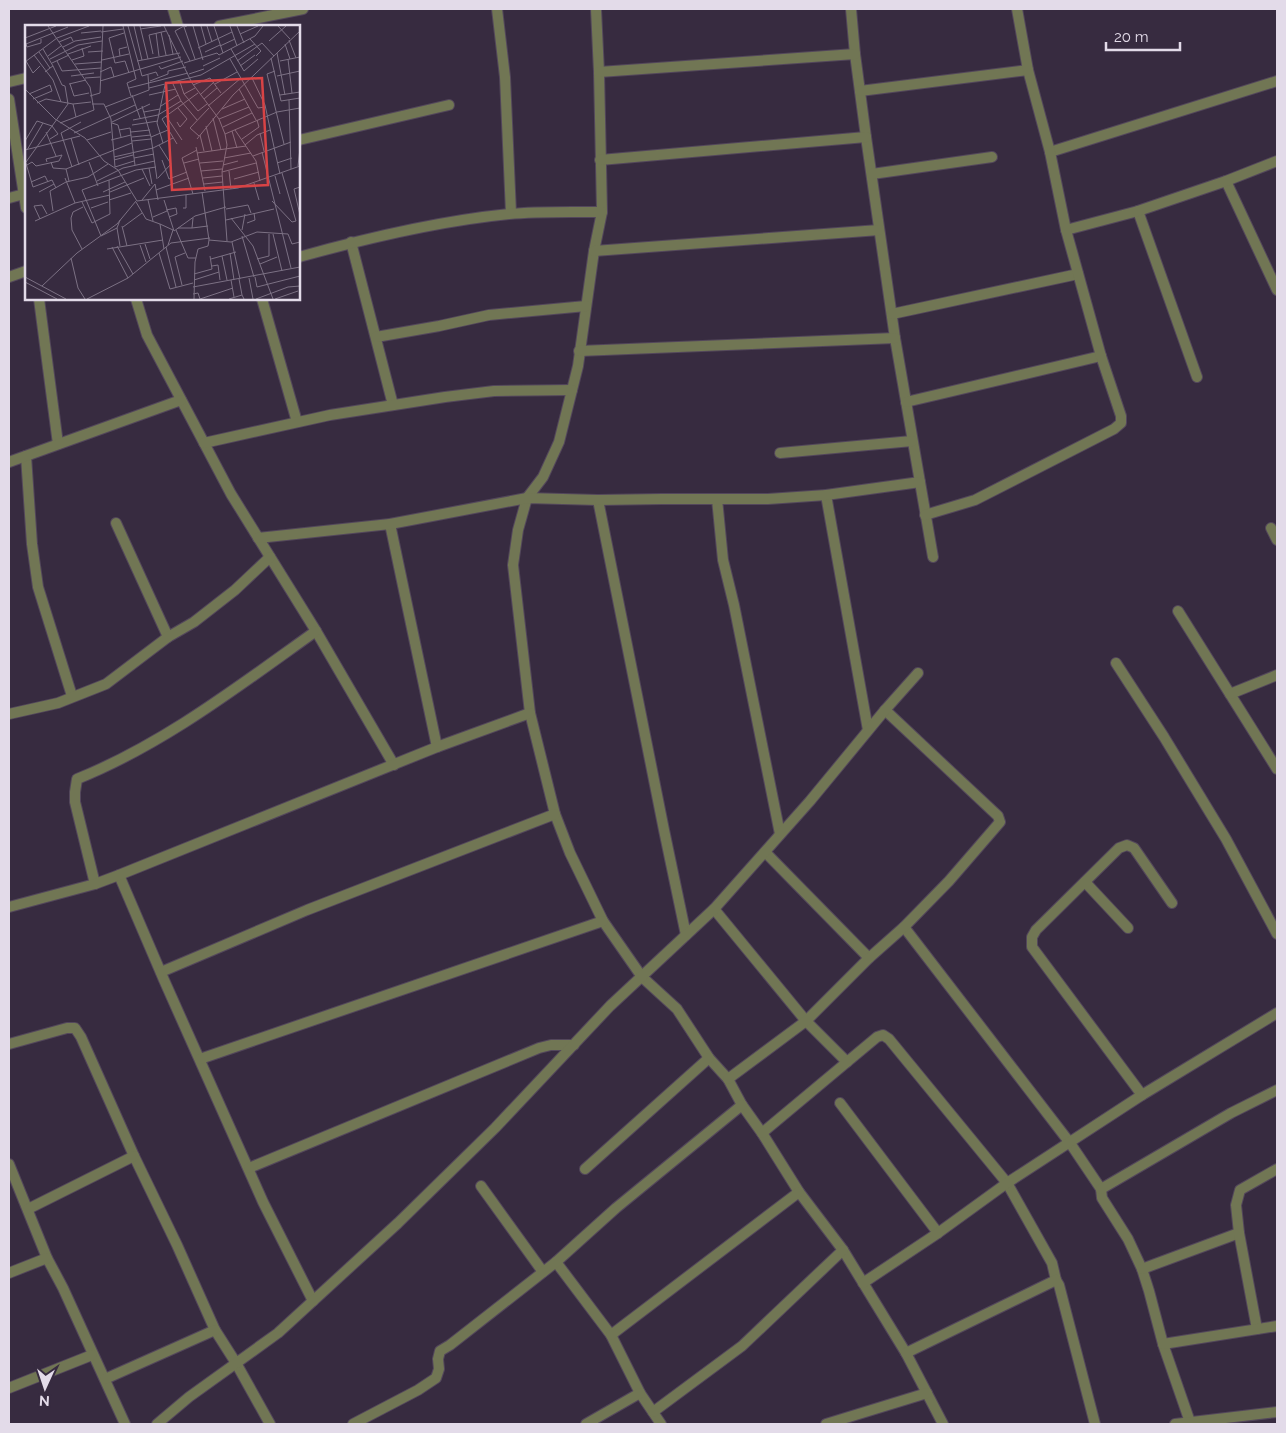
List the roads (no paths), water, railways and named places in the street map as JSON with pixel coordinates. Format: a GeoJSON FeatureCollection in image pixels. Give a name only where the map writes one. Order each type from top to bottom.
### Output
{"type":"FeatureCollection","features":[{"type":"Feature","properties":{"kind":"street"},"geometry":{"type":"LineString","coordinates":[[174,9],[178,25]]}},
{"type":"Feature","properties":{"kind":"street"},"geometry":{"type":"LineString","coordinates":[[223,25],[287,10],[303,9]]}},
{"type":"Feature","properties":{"kind":"street"},"geometry":{"type":"LineString","coordinates":[[497,9],[505,77],[511,213]]}},
{"type":"Feature","properties":{"kind":"street"},"geometry":{"type":"LineString","coordinates":[[596,9],[602,212],[594,251],[578,366],[559,442],[543,477],[527,498],[518,530],[513,564],[530,713],[555,814],[570,853],[603,921],[642,977],[677,1009],[709,1058],[728,1078],[742,1105],[799,1192],[843,1250],[863,1282],[906,1353],[943,1424]]}},
{"type":"Feature","properties":{"kind":"street"},"geometry":{"type":"LineString","coordinates":[[851,9],[866,137],[895,338],[933,557]]}},
{"type":"Feature","properties":{"kind":"street"},"geometry":{"type":"LineString","coordinates":[[925,515],[975,500],[1114,429],[1121,423],[1121,416],[1101,356],[1066,230],[1050,152],[1028,70],[1017,9]]}},
{"type":"Feature","properties":{"kind":"street"},"geometry":{"type":"LineString","coordinates":[[599,72],[855,54]]}},
{"type":"Feature","properties":{"kind":"street"},"geometry":{"type":"LineString","coordinates":[[860,91],[1028,70]]}},
{"type":"Feature","properties":{"kind":"street"},"geometry":{"type":"LineString","coordinates":[[9,82],[25,78]]}},
{"type":"Feature","properties":{"kind":"street"},"geometry":{"type":"LineString","coordinates":[[1050,152],[1277,82]]}},
{"type":"Feature","properties":{"kind":"street"},"geometry":{"type":"LineString","coordinates":[[9,99],[25,201]]}},
{"type":"Feature","properties":{"kind":"street"},"geometry":{"type":"LineString","coordinates":[[300,140],[449,105]]}},
{"type":"Feature","properties":{"kind":"street"},"geometry":{"type":"LineString","coordinates":[[600,160],[866,137]]}},
{"type":"Feature","properties":{"kind":"street"},"geometry":{"type":"LineString","coordinates":[[872,174],[992,157]]}},
{"type":"Feature","properties":{"kind":"street"},"geometry":{"type":"LineString","coordinates":[[1066,230],[1138,211],[1226,182],[1277,161]]}},
{"type":"Feature","properties":{"kind":"street"},"geometry":{"type":"LineString","coordinates":[[1226,182],[1277,290]]}},
{"type":"Feature","properties":{"kind":"street"},"geometry":{"type":"LineString","coordinates":[[9,198],[24,194]]}},
{"type":"Feature","properties":{"kind":"street"},"geometry":{"type":"LineString","coordinates":[[1138,211],[1197,377]]}},
{"type":"Feature","properties":{"kind":"street"},"geometry":{"type":"LineString","coordinates":[[300,257],[351,242],[452,222],[511,213],[602,212]]}},
{"type":"Feature","properties":{"kind":"street"},"geometry":{"type":"LineString","coordinates":[[594,251],[879,230]]}},
{"type":"Feature","properties":{"kind":"street"},"geometry":{"type":"LineString","coordinates":[[351,242],[394,405]]}},
{"type":"Feature","properties":{"kind":"street"},"geometry":{"type":"LineString","coordinates":[[9,277],[25,271]]}},
{"type":"Feature","properties":{"kind":"street"},"geometry":{"type":"LineString","coordinates":[[892,314],[1078,274]]}},
{"type":"Feature","properties":{"kind":"street"},"geometry":{"type":"LineString","coordinates":[[39,300],[58,444]]}},
{"type":"Feature","properties":{"kind":"street"},"geometry":{"type":"LineString","coordinates":[[138,300],[147,335],[231,494],[316,631],[394,765]]}},
{"type":"Feature","properties":{"kind":"street"},"geometry":{"type":"LineString","coordinates":[[262,300],[298,422]]}},
{"type":"Feature","properties":{"kind":"street"},"geometry":{"type":"LineString","coordinates":[[376,337],[439,326],[489,314],[586,306]]}},
{"type":"Feature","properties":{"kind":"street"},"geometry":{"type":"LineString","coordinates":[[579,351],[895,338]]}},
{"type":"Feature","properties":{"kind":"street"},"geometry":{"type":"LineString","coordinates":[[906,402],[1101,356]]}},
{"type":"Feature","properties":{"kind":"street"},"geometry":{"type":"LineString","coordinates":[[204,443],[330,415],[445,397],[494,392],[572,390]]}},
{"type":"Feature","properties":{"kind":"street"},"geometry":{"type":"LineString","coordinates":[[9,462],[181,400]]}},
{"type":"Feature","properties":{"kind":"street"},"geometry":{"type":"LineString","coordinates":[[780,452],[912,441]]}},
{"type":"Feature","properties":{"kind":"street"},"geometry":{"type":"LineString","coordinates":[[26,456],[32,544],[38,586],[72,696]]}},
{"type":"Feature","properties":{"kind":"street"},"geometry":{"type":"LineString","coordinates":[[258,538],[390,524],[527,498],[598,500],[662,498],[768,499],[826,495],[920,482]]}},
{"type":"Feature","properties":{"kind":"street"},"geometry":{"type":"LineString","coordinates":[[826,495],[868,730]]}},
{"type":"Feature","properties":{"kind":"street"},"geometry":{"type":"LineString","coordinates":[[717,499],[723,560],[734,605],[780,834]]}},
{"type":"Feature","properties":{"kind":"street"},"geometry":{"type":"LineString","coordinates":[[598,500],[686,935]]}},
{"type":"Feature","properties":{"kind":"street"},"geometry":{"type":"LineString","coordinates":[[116,522],[168,637]]}},
{"type":"Feature","properties":{"kind":"street"},"geometry":{"type":"LineString","coordinates":[[390,524],[437,747]]}},
{"type":"Feature","properties":{"kind":"street"},"geometry":{"type":"LineString","coordinates":[[1271,528],[1277,540]]}},
{"type":"Feature","properties":{"kind":"street"},"geometry":{"type":"LineString","coordinates":[[9,714],[58,703],[106,684],[168,637],[194,622],[235,590],[270,557]]}},
{"type":"Feature","properties":{"kind":"street"},"geometry":{"type":"LineString","coordinates":[[1178,611],[1277,769]]}},
{"type":"Feature","properties":{"kind":"street"},"geometry":{"type":"LineString","coordinates":[[95,884],[75,802],[74,792],[77,779],[104,768],[184,723],[316,631]]}},
{"type":"Feature","properties":{"kind":"street"},"geometry":{"type":"LineString","coordinates":[[1116,663],[1226,839],[1277,934]]}},
{"type":"Feature","properties":{"kind":"street"},"geometry":{"type":"LineString","coordinates":[[157,1424],[189,1397],[278,1333],[398,1223],[467,1155],[610,1006],[714,909],[810,801],[884,710],[918,673]]}},
{"type":"Feature","properties":{"kind":"street"},"geometry":{"type":"LineString","coordinates":[[1230,694],[1277,675]]}},
{"type":"Feature","properties":{"kind":"street"},"geometry":{"type":"LineString","coordinates":[[728,1078],[806,1021],[869,958],[904,927],[1000,822],[998,816],[884,710]]}},
{"type":"Feature","properties":{"kind":"street"},"geometry":{"type":"LineString","coordinates":[[9,907],[95,884],[437,747],[530,713]]}},
{"type":"Feature","properties":{"kind":"street"},"geometry":{"type":"LineString","coordinates":[[161,972],[307,910],[555,814]]}},
{"type":"Feature","properties":{"kind":"street"},"geometry":{"type":"LineString","coordinates":[[1142,1095],[1032,947],[1032,938],[1036,930],[1119,848],[1127,845],[1134,848],[1172,903]]}},
{"type":"Feature","properties":{"kind":"street"},"geometry":{"type":"LineString","coordinates":[[765,852],[869,958]]}},
{"type":"Feature","properties":{"kind":"street"},"geometry":{"type":"LineString","coordinates":[[119,875],[263,1202],[313,1301]]}},
{"type":"Feature","properties":{"kind":"street"},"geometry":{"type":"LineString","coordinates":[[1085,882],[1128,928]]}},
{"type":"Feature","properties":{"kind":"street"},"geometry":{"type":"LineString","coordinates":[[714,909],[806,1021],[847,1062]]}},
{"type":"Feature","properties":{"kind":"street"},"geometry":{"type":"LineString","coordinates":[[200,1060],[603,921]]}},
{"type":"Feature","properties":{"kind":"street"},"geometry":{"type":"LineString","coordinates":[[904,927],[1070,1142],[1101,1189],[1102,1198],[1128,1239],[1142,1269],[1163,1344],[1190,1422]]}},
{"type":"Feature","properties":{"kind":"street"},"geometry":{"type":"LineString","coordinates":[[863,1282],[938,1234],[1007,1183],[1142,1095],[1277,1013]]}},
{"type":"Feature","properties":{"kind":"street"},"geometry":{"type":"LineString","coordinates":[[9,1044],[67,1028],[75,1028],[215,1330],[270,1424]]}},
{"type":"Feature","properties":{"kind":"street"},"geometry":{"type":"LineString","coordinates":[[762,1133],[880,1036],[883,1035],[889,1039],[1007,1183],[1052,1263],[1095,1424]]}},
{"type":"Feature","properties":{"kind":"street"},"geometry":{"type":"LineString","coordinates":[[249,1168],[539,1048],[551,1045],[574,1045]]}},
{"type":"Feature","properties":{"kind":"street"},"geometry":{"type":"LineString","coordinates":[[585,1169],[709,1058]]}},
{"type":"Feature","properties":{"kind":"street"},"geometry":{"type":"LineString","coordinates":[[1101,1189],[1231,1113],[1277,1090]]}},
{"type":"Feature","properties":{"kind":"street"},"geometry":{"type":"LineString","coordinates":[[840,1103],[938,1234]]}},
{"type":"Feature","properties":{"kind":"street"},"geometry":{"type":"LineString","coordinates":[[353,1424],[418,1390],[436,1378],[439,1369],[438,1359],[440,1351],[556,1262],[616,1208],[742,1105]]}},
{"type":"Feature","properties":{"kind":"street"},"geometry":{"type":"LineString","coordinates":[[28,1210],[134,1156]]}},
{"type":"Feature","properties":{"kind":"street"},"geometry":{"type":"LineString","coordinates":[[9,1164],[47,1258],[63,1288],[125,1424]]}},
{"type":"Feature","properties":{"kind":"street"},"geometry":{"type":"LineString","coordinates":[[1257,1329],[1239,1233],[1236,1205],[1240,1190],[1277,1169]]}},
{"type":"Feature","properties":{"kind":"street"},"geometry":{"type":"LineString","coordinates":[[482,1186],[543,1272]]}},
{"type":"Feature","properties":{"kind":"street"},"geometry":{"type":"LineString","coordinates":[[611,1335],[799,1192]]}},
{"type":"Feature","properties":{"kind":"street"},"geometry":{"type":"LineString","coordinates":[[1142,1269],[1239,1233]]}},
{"type":"Feature","properties":{"kind":"street"},"geometry":{"type":"LineString","coordinates":[[654,1412],[742,1346],[843,1250]]}},
{"type":"Feature","properties":{"kind":"street"},"geometry":{"type":"LineString","coordinates":[[9,1273],[47,1258]]}},
{"type":"Feature","properties":{"kind":"street"},"geometry":{"type":"LineString","coordinates":[[556,1262],[611,1335],[640,1393],[661,1424]]}},
{"type":"Feature","properties":{"kind":"street"},"geometry":{"type":"LineString","coordinates":[[906,1353],[1056,1280]]}},
{"type":"Feature","properties":{"kind":"street"},"geometry":{"type":"LineString","coordinates":[[1163,1344],[1277,1326]]}},
{"type":"Feature","properties":{"kind":"street"},"geometry":{"type":"LineString","coordinates":[[105,1379],[215,1330]]}},
{"type":"Feature","properties":{"kind":"street"},"geometry":{"type":"LineString","coordinates":[[9,1388],[92,1355]]}},
{"type":"Feature","properties":{"kind":"street"},"geometry":{"type":"LineString","coordinates":[[586,1424],[640,1393]]}},
{"type":"Feature","properties":{"kind":"street"},"geometry":{"type":"LineString","coordinates":[[826,1424],[927,1393]]}},
{"type":"Feature","properties":{"kind":"street"},"geometry":{"type":"LineString","coordinates":[[1175,1424],[1277,1412]]}}]}
